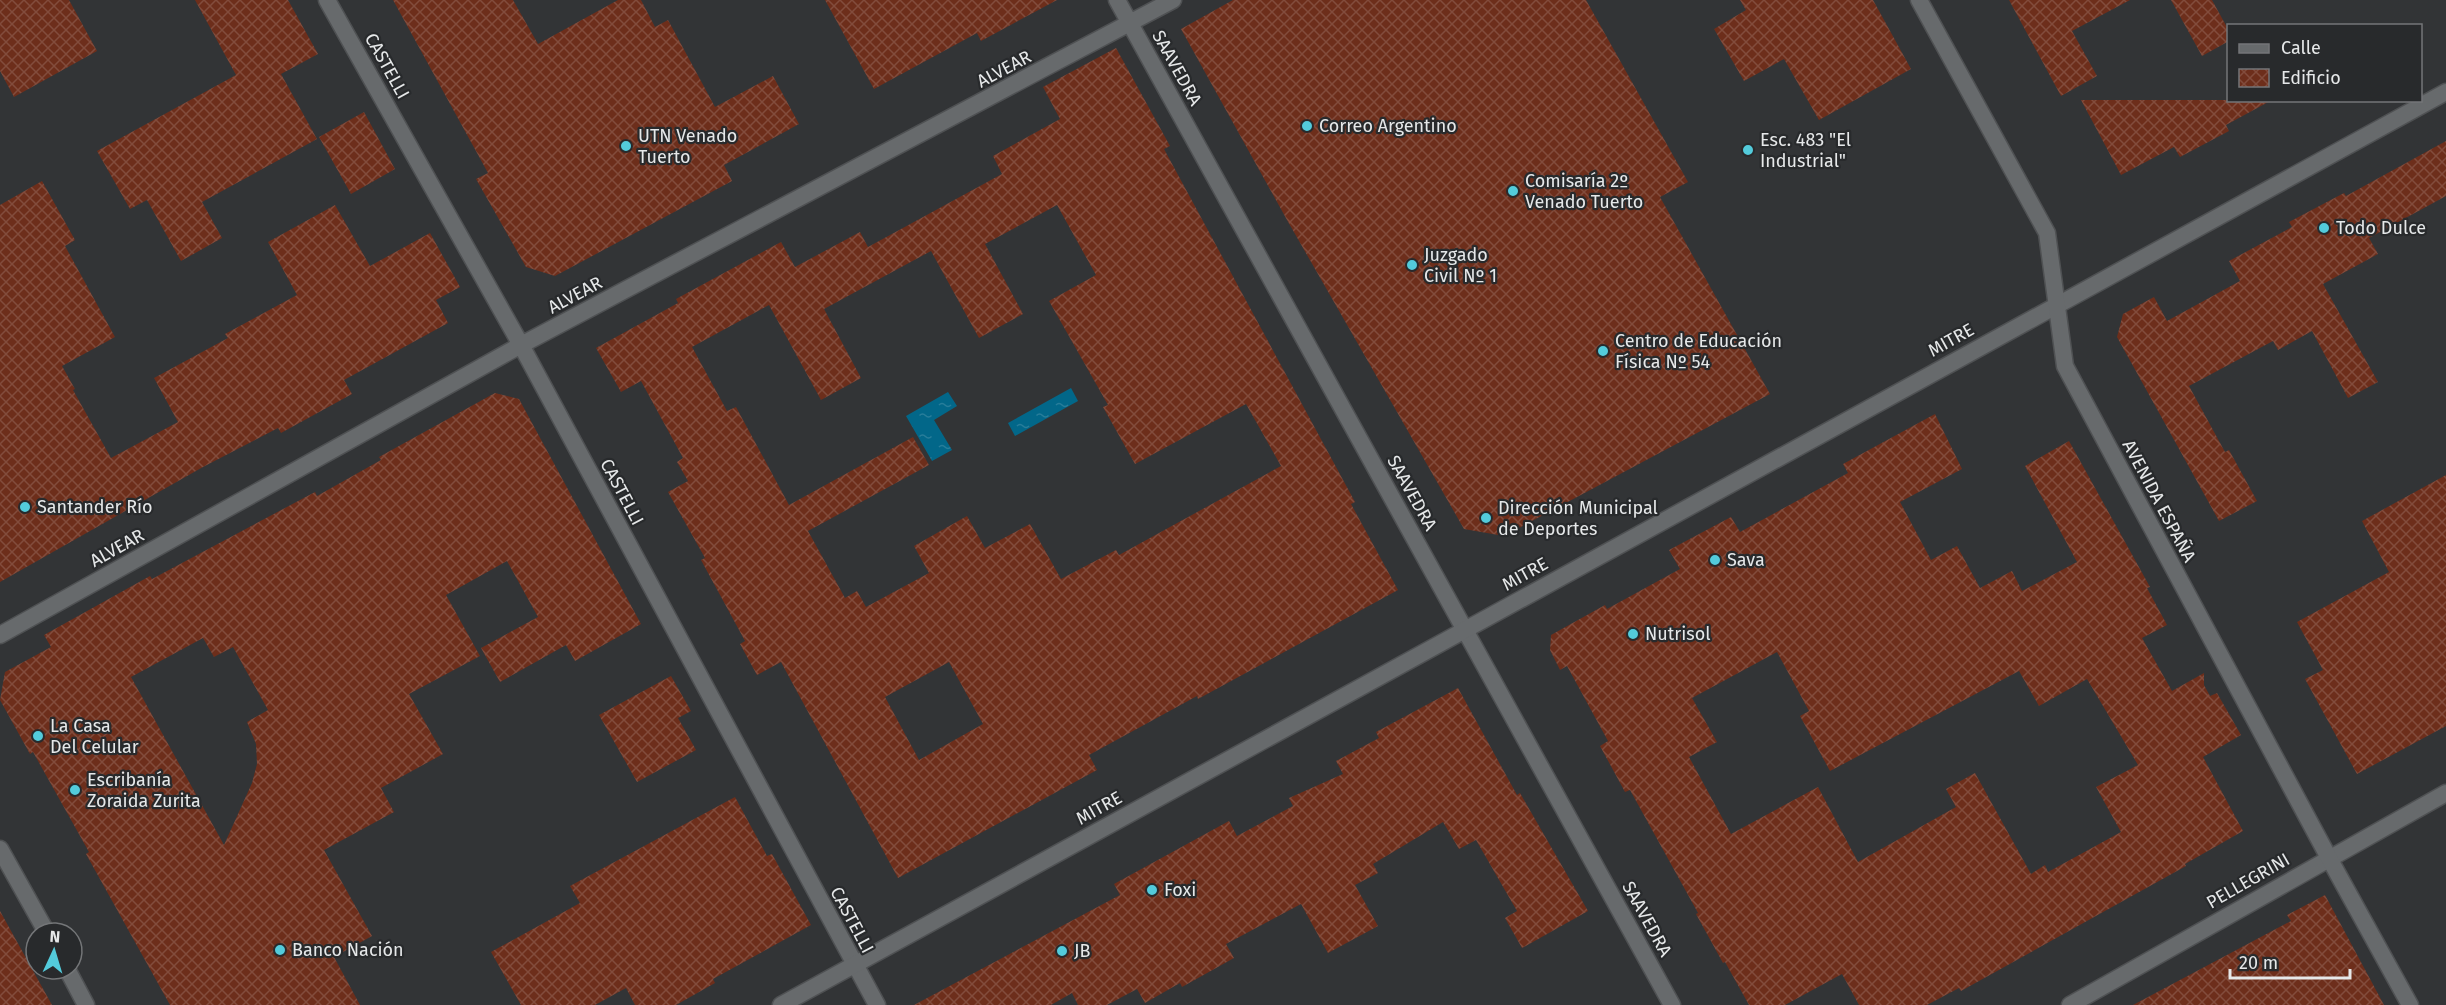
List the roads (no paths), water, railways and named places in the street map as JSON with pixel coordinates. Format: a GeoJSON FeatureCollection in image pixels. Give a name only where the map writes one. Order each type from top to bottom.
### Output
{"type":"FeatureCollection","features":[{"type":"Feature","properties":{"kind":"street","name":"CASTELLI"},"geometry":{"type":"LineString","coordinates":[[327,0],[521,345],[877,1005]]}},
{"type":"Feature","properties":{"kind":"street","name":"SAAVEDRA"},"geometry":{"type":"LineString","coordinates":[[1117,0],[1672,1005]]}},
{"type":"Feature","properties":{"kind":"street","name":"ALVEAR"},"geometry":{"type":"LineString","coordinates":[[0,635],[521,345],[1173,0]]}},
{"type":"Feature","properties":{"kind":"street","name":"AVENIDA ESPAÑA"},"geometry":{"type":"LineString","coordinates":[[1919,0],[2047,233],[2065,366],[2410,1005]]}},
{"type":"Feature","properties":{"kind":"street","name":"MITRE"},"geometry":{"type":"LineString","coordinates":[[781,1005],[2446,92]]}},
{"type":"Feature","properties":{"kind":"street","name":"PELLEGRINI"},"geometry":{"type":"LineString","coordinates":[[2070,1005],[2446,793]]}},
{"type":"Feature","properties":{"kind":"street"},"geometry":{"type":"LineString","coordinates":[[0,849],[40,921]]}},
{"type":"Feature","properties":{"kind":"street"},"geometry":{"type":"LineString","coordinates":[[73,981],[86,1005]]}},
{"type":"Feature","properties":{"kind":"water"},"geometry":{"type":"Polygon","coordinates":[[[1071,388],[1078,401],[1015,436],[1008,423],[1071,388]]]}},
{"type":"Feature","properties":{"kind":"water"},"geometry":{"type":"Polygon","coordinates":[[[948,392],[957,406],[934,420],[952,450],[932,461],[906,416],[948,392]]]}},
{"type":"Feature","properties":{"kind":"place","name":"Correo Argentino"},"geometry":{"type":"Point","coordinates":[1307,126]}},
{"type":"Feature","properties":{"kind":"place","name":"UTN Venado Tuerto"},"geometry":{"type":"Point","coordinates":[626,146]}},
{"type":"Feature","properties":{"kind":"place","name":"Esc. 483 \"El Industrial\""},"geometry":{"type":"Point","coordinates":[1748,150]}},
{"type":"Feature","properties":{"kind":"place","name":"Comisaría 2º Venado Tuerto"},"geometry":{"type":"Point","coordinates":[1513,191]}},
{"type":"Feature","properties":{"kind":"place","name":"Todo Dulce"},"geometry":{"type":"Point","coordinates":[2324,228]}},
{"type":"Feature","properties":{"kind":"place","name":"Juzgado Civil Nº 1"},"geometry":{"type":"Point","coordinates":[1412,265]}},
{"type":"Feature","properties":{"kind":"place","name":"Centro de Educación Física Nº 54"},"geometry":{"type":"Point","coordinates":[1603,351]}},
{"type":"Feature","properties":{"kind":"place","name":"Santander Río"},"geometry":{"type":"Point","coordinates":[25,507]}},
{"type":"Feature","properties":{"kind":"place","name":"Dirección Municipal de Deportes"},"geometry":{"type":"Point","coordinates":[1486,518]}},
{"type":"Feature","properties":{"kind":"place","name":"Sava"},"geometry":{"type":"Point","coordinates":[1715,560]}},
{"type":"Feature","properties":{"kind":"place","name":"Nutrisol"},"geometry":{"type":"Point","coordinates":[1633,634]}},
{"type":"Feature","properties":{"kind":"place","name":"La Casa Del Celular"},"geometry":{"type":"Point","coordinates":[38,736]}},
{"type":"Feature","properties":{"kind":"place","name":"Escribanía Zoraida Zurita"},"geometry":{"type":"Point","coordinates":[75,790]}},
{"type":"Feature","properties":{"kind":"place","name":"Foxi"},"geometry":{"type":"Point","coordinates":[1152,890]}},
{"type":"Feature","properties":{"kind":"place","name":"Banco Nación"},"geometry":{"type":"Point","coordinates":[280,950]}},
{"type":"Feature","properties":{"kind":"place","name":"JB"},"geometry":{"type":"Point","coordinates":[1062,951]}}]}
